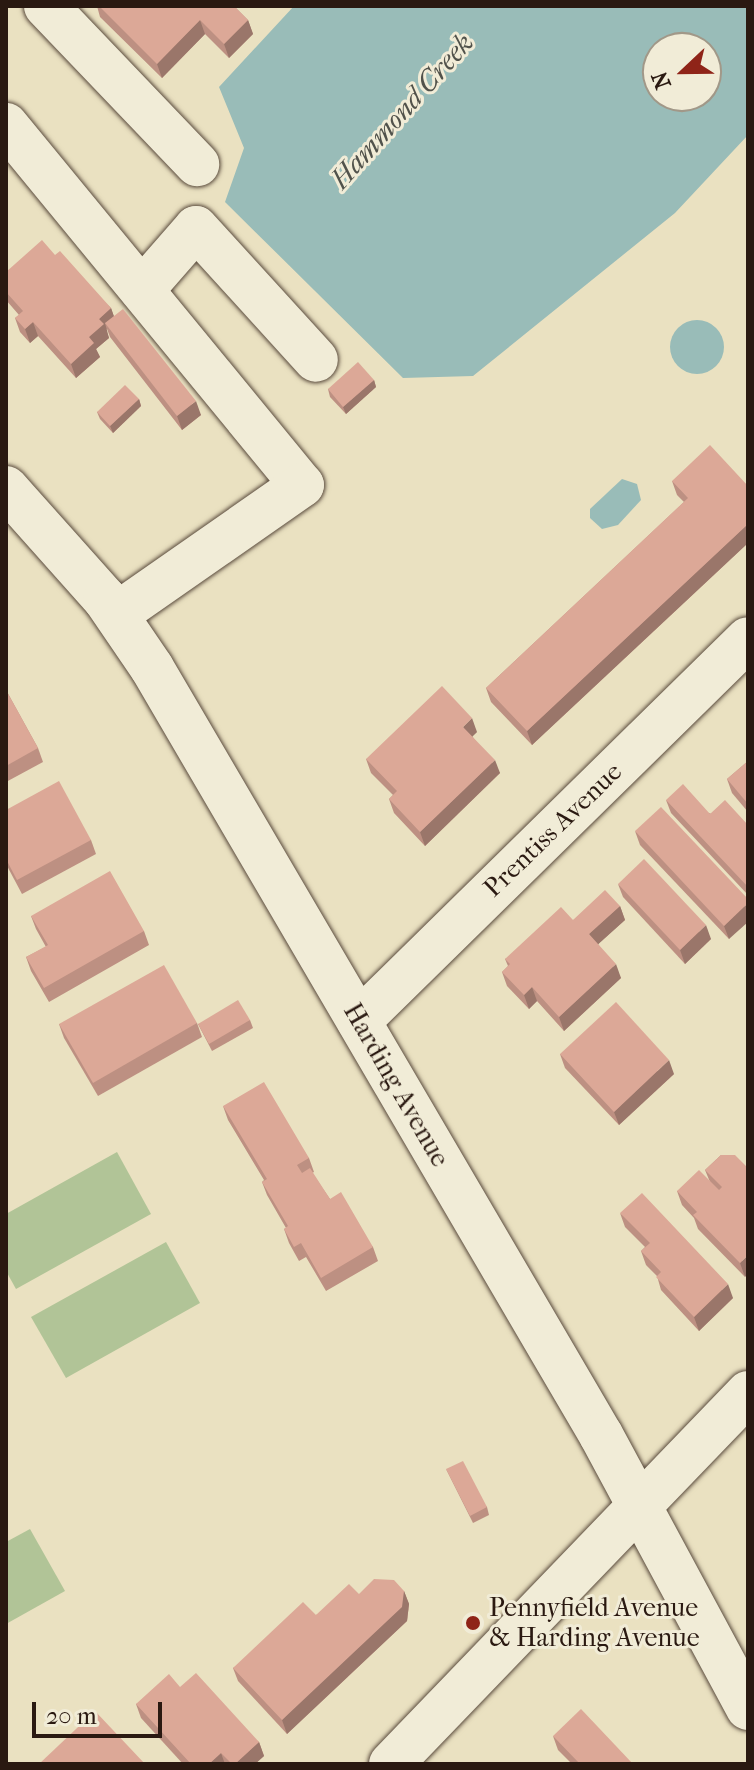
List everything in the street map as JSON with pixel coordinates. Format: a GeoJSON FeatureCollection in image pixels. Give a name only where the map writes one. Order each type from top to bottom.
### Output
{"type":"FeatureCollection","features":[{"type":"Feature","properties":{"kind":"street"},"geometry":{"type":"LineString","coordinates":[[46,6],[197,164]]}},
{"type":"Feature","properties":{"kind":"street"},"geometry":{"type":"LineString","coordinates":[[6,125],[302,485],[117,614]]}},
{"type":"Feature","properties":{"kind":"street"},"geometry":{"type":"LineString","coordinates":[[142,290],[196,228],[316,360]]}},
{"type":"Feature","properties":{"kind":"street","name":"Harding Avenue"},"geometry":{"type":"LineString","coordinates":[[6,488],[117,614],[642,1507],[748,1708]]}},
{"type":"Feature","properties":{"kind":"street","name":"Prentiss Avenue"},"geometry":{"type":"LineString","coordinates":[[359,1021],[748,639]]}},
{"type":"Feature","properties":{"kind":"street"},"geometry":{"type":"LineString","coordinates":[[391,1764],[642,1507],[748,1393]]}},
{"type":"Feature","properties":{"kind":"green space"},"geometry":{"type":"Polygon","coordinates":[[[117,1152],[151,1214],[16,1289],[6,1271],[6,1214],[117,1152]]]}},
{"type":"Feature","properties":{"kind":"green space"},"geometry":{"type":"Polygon","coordinates":[[[166,1242],[200,1303],[66,1378],[31,1317],[166,1242]]]}},
{"type":"Feature","properties":{"kind":"green space"},"geometry":{"type":"Polygon","coordinates":[[[30,1529],[65,1591],[6,1624],[6,1542],[30,1529]]]}},
{"type":"Feature","properties":{"kind":"water","name":"Hammond Creek"},"geometry":{"type":"Polygon","coordinates":[[[294,6],[748,6],[748,135],[675,213],[473,376],[403,378],[225,202],[244,148],[219,87],[294,6]]]}},
{"type":"Feature","properties":{"kind":"water"},"geometry":{"type":"Polygon","coordinates":[[[697,320],[716,328],[724,347],[716,366],[697,374],[678,366],[670,347],[678,328],[697,320]]]}},
{"type":"Feature","properties":{"kind":"water"},"geometry":{"type":"Polygon","coordinates":[[[622,479],[637,484],[641,500],[618,525],[602,529],[590,518],[590,509],[622,479]]]}},
{"type":"Feature","properties":{"kind":"building"},"geometry":{"type":"Polygon","coordinates":[[[99,6],[234,6],[248,20],[224,44],[200,20],[157,64],[99,6]]]}},
{"type":"Feature","properties":{"kind":"building"},"geometry":{"type":"Polygon","coordinates":[[[42,240],[55,255],[60,251],[111,308],[99,319],[104,324],[89,337],[94,343],[71,364],[33,322],[25,329],[15,318],[23,311],[6,292],[6,272],[42,240]]]}},
{"type":"Feature","properties":{"kind":"building"},"geometry":{"type":"Polygon","coordinates":[[[123,309],[196,401],[177,416],[105,323],[123,309]]]}},
{"type":"Feature","properties":{"kind":"building"},"geometry":{"type":"Polygon","coordinates":[[[358,362],[374,380],[343,407],[328,389],[358,362]]]}},
{"type":"Feature","properties":{"kind":"building"},"geometry":{"type":"Polygon","coordinates":[[[125,385],[139,399],[110,426],[97,412],[125,385]]]}},
{"type":"Feature","properties":{"kind":"building"},"geometry":{"type":"Polygon","coordinates":[[[710,445],[748,486],[748,524],[527,731],[486,688],[688,498],[672,481],[710,445]]]}},
{"type":"Feature","properties":{"kind":"building"},"geometry":{"type":"Polygon","coordinates":[[[442,686],[472,718],[463,727],[495,760],[420,832],[389,799],[397,791],[366,759],[442,686]]]}},
{"type":"Feature","properties":{"kind":"building"},"geometry":{"type":"Polygon","coordinates":[[[6,690],[38,748],[6,766],[6,690]]]}},
{"type":"Feature","properties":{"kind":"building"},"geometry":{"type":"Polygon","coordinates":[[[748,761],[748,804],[727,779],[748,761]]]}},
{"type":"Feature","properties":{"kind":"building"},"geometry":{"type":"Polygon","coordinates":[[[59,781],[91,840],[17,880],[6,859],[6,810],[59,781]]]}},
{"type":"Feature","properties":{"kind":"building"},"geometry":{"type":"Polygon","coordinates":[[[683,784],[710,814],[725,800],[748,825],[748,887],[666,800],[683,784]]]}},
{"type":"Feature","properties":{"kind":"building"},"geometry":{"type":"Polygon","coordinates":[[[661,807],[748,899],[748,903],[724,926],[635,831],[661,807]]]}},
{"type":"Feature","properties":{"kind":"building"},"geometry":{"type":"Polygon","coordinates":[[[644,859],[706,925],[680,950],[618,884],[644,859]]]}},
{"type":"Feature","properties":{"kind":"building"},"geometry":{"type":"Polygon","coordinates":[[[110,871],[144,931],[44,988],[26,957],[48,945],[31,916],[110,871]]]}},
{"type":"Feature","properties":{"kind":"building"},"geometry":{"type":"Polygon","coordinates":[[[605,890],[620,906],[589,934],[616,964],[559,1017],[532,987],[524,995],[502,972],[510,964],[505,959],[561,907],[573,920],[605,890]]]}},
{"type":"Feature","properties":{"kind":"building"},"geometry":{"type":"Polygon","coordinates":[[[164,965],[197,1023],[93,1083],[59,1024],[164,965]]]}},
{"type":"Feature","properties":{"kind":"building"},"geometry":{"type":"Polygon","coordinates":[[[238,1000],[250,1020],[209,1044],[198,1024],[238,1000]]]}},
{"type":"Feature","properties":{"kind":"building"},"geometry":{"type":"Polygon","coordinates":[[[616,1002],[669,1060],[614,1112],[560,1054],[616,1002]]]}},
{"type":"Feature","properties":{"kind":"building"},"geometry":{"type":"Polygon","coordinates":[[[264,1082],[309,1158],[297,1165],[302,1173],[310,1168],[330,1199],[341,1192],[373,1247],[321,1278],[301,1243],[294,1247],[284,1229],[288,1226],[262,1182],[267,1179],[223,1106],[264,1082]]]}},
{"type":"Feature","properties":{"kind":"building"},"geometry":{"type":"Polygon","coordinates":[[[721,1155],[735,1155],[748,1168],[748,1255],[740,1263],[693,1215],[697,1212],[677,1191],[699,1170],[719,1190],[722,1187],[705,1170],[721,1155]]]}},
{"type":"Feature","properties":{"kind":"building"},"geometry":{"type":"Polygon","coordinates":[[[642,1193],[728,1284],[694,1317],[656,1277],[661,1272],[641,1251],[650,1243],[620,1213],[642,1193]]]}},
{"type":"Feature","properties":{"kind":"building"},"geometry":{"type":"Polygon","coordinates":[[[463,1461],[487,1507],[470,1516],[446,1469],[463,1461]]]}},
{"type":"Feature","properties":{"kind":"building"},"geometry":{"type":"Polygon","coordinates":[[[374,1579],[394,1580],[404,1591],[402,1607],[282,1720],[233,1668],[303,1602],[316,1615],[349,1584],[359,1594],[374,1579]]]}},
{"type":"Feature","properties":{"kind":"building"},"geometry":{"type":"Polygon","coordinates":[[[196,1673],[259,1742],[235,1764],[221,1753],[209,1764],[191,1764],[136,1704],[169,1674],[180,1687],[196,1673]]]}},
{"type":"Feature","properties":{"kind":"building"},"geometry":{"type":"Polygon","coordinates":[[[581,1709],[633,1764],[580,1764],[553,1736],[581,1709]]]}},
{"type":"Feature","properties":{"kind":"building"},"geometry":{"type":"Polygon","coordinates":[[[95,1711],[145,1764],[39,1764],[95,1711]]]}},
{"type":"Feature","properties":{"kind":"place","name":"Pennyfield Avenue & Harding Avenue"},"geometry":{"type":"Point","coordinates":[473,1623]}}]}
